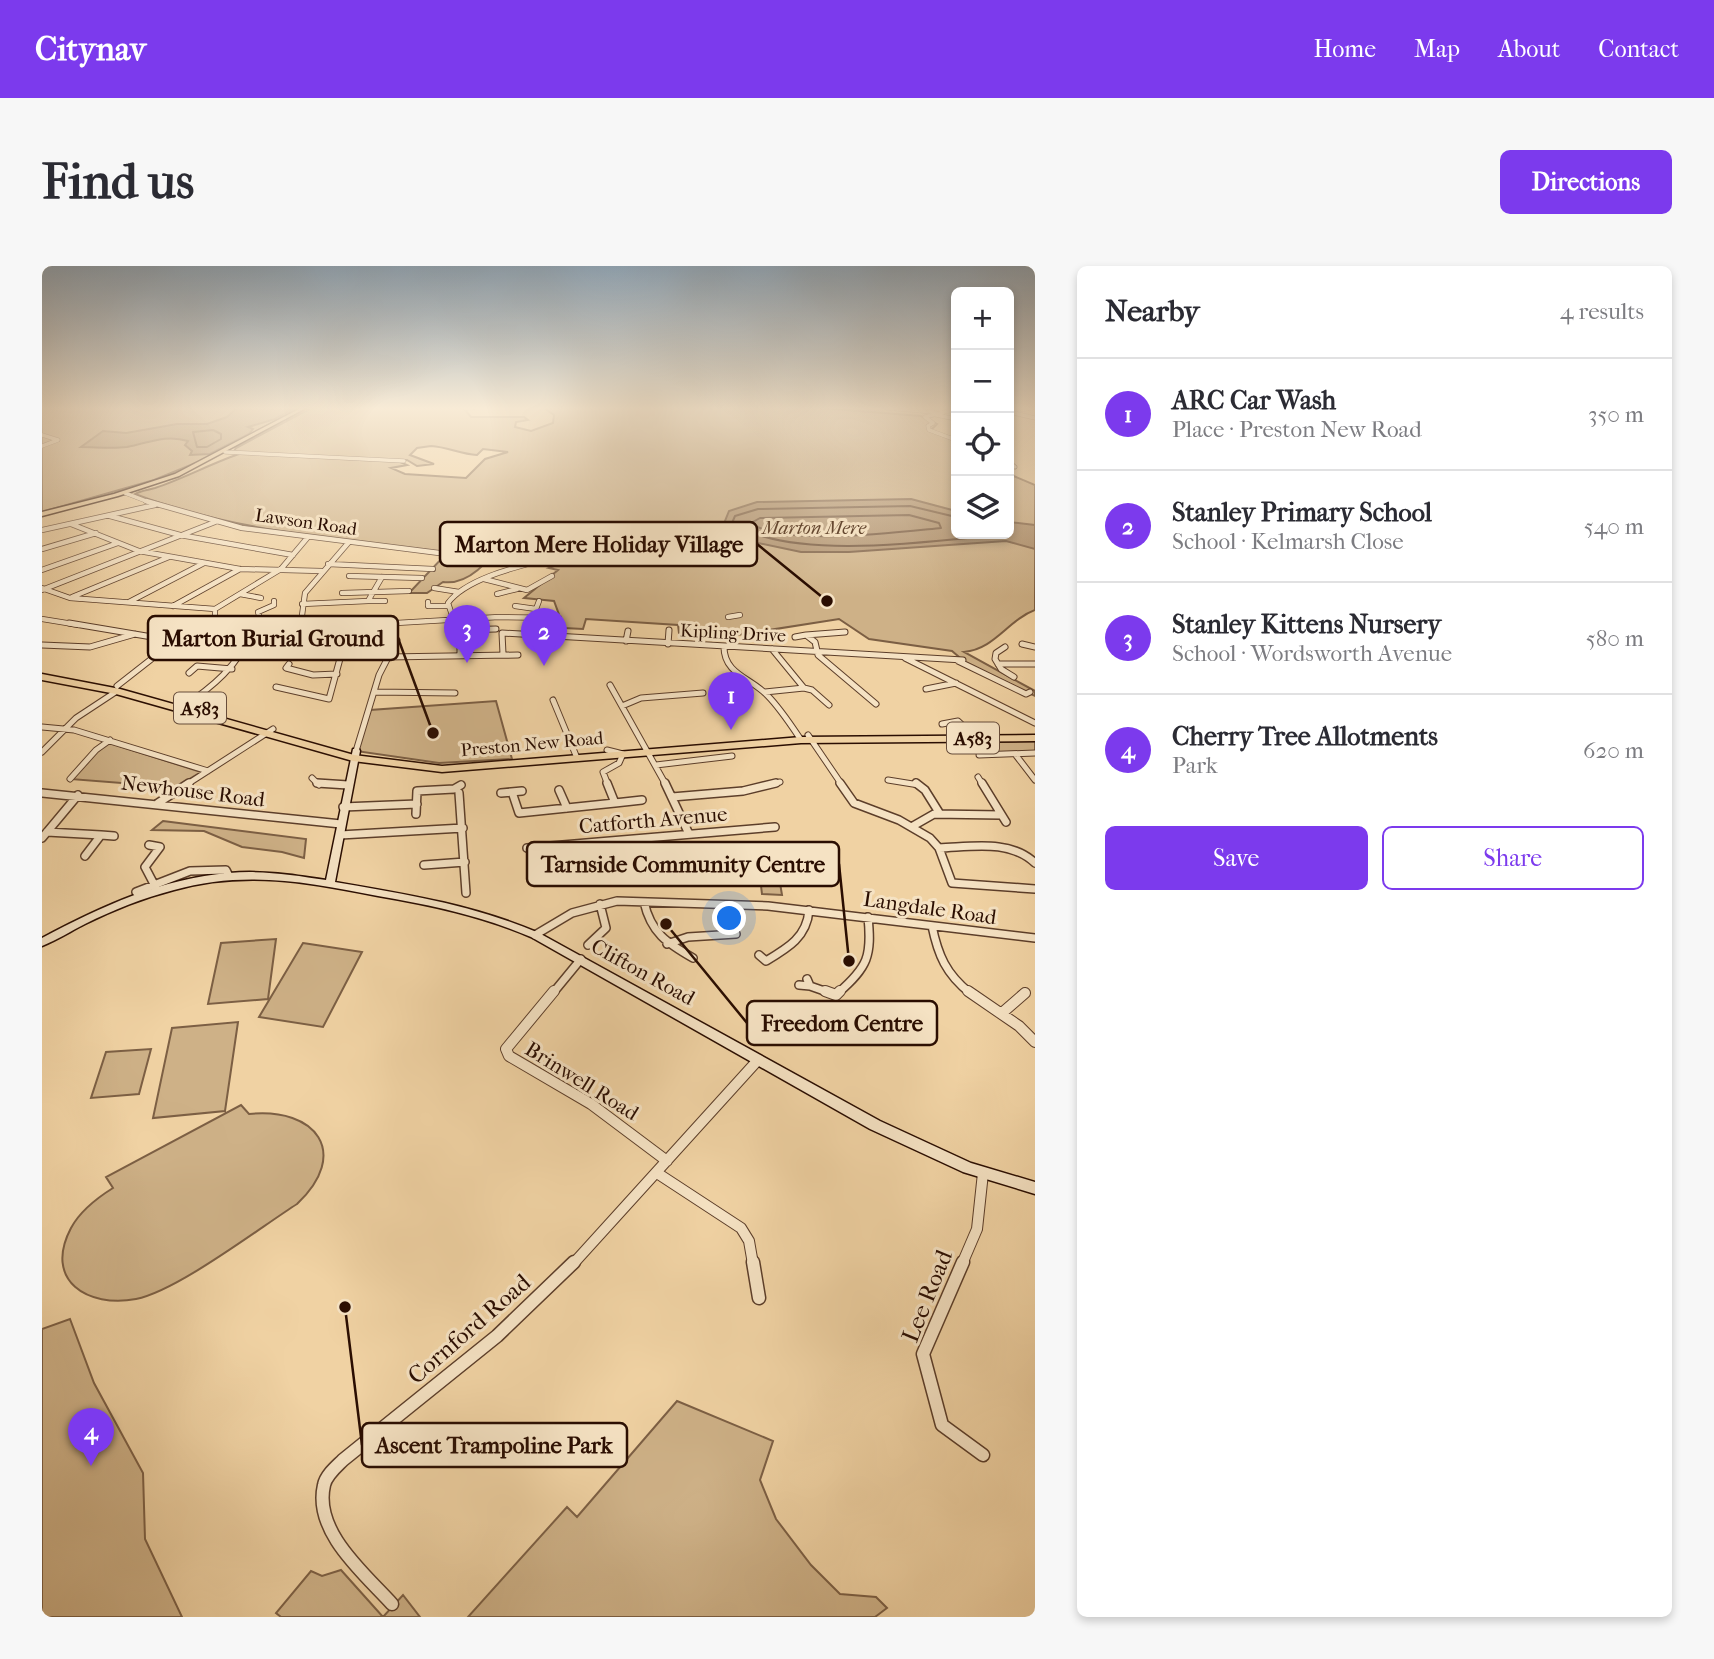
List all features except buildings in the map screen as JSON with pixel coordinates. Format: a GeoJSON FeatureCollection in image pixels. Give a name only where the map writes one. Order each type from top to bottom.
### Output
{"type":"FeatureCollection","features":[{"type":"Feature","properties":{"kind":"highway","name":"Preston New Road"},"geometry":{"type":"LineString","coordinates":[[42,675],[117,688],[270,731],[354,758],[457,769],[647,749],[805,738],[1035,735]]}},
{"type":"Feature","properties":{"kind":"highway","name":"Preston New Road"},"geometry":{"type":"LineString","coordinates":[[270,731],[319,742],[322,746],[354,758],[439,763],[522,761]]}},
{"type":"Feature","properties":{"kind":"highway","name":"Preston New Road"},"geometry":{"type":"LineString","coordinates":[[805,738],[1035,735]]}},
{"type":"Feature","properties":{"kind":"highway","name":"A583"},"geometry":{"type":"LineString","coordinates":[[354,758],[361,765],[457,769]]}},
{"type":"Feature","properties":{"kind":"main road"},"geometry":{"type":"LineString","coordinates":[[42,514],[125,493],[185,471]]}},
{"type":"Feature","properties":{"kind":"street","name":"Lawson Road"},"geometry":{"type":"LineString","coordinates":[[125,493],[155,505],[215,522],[447,554]]}},
{"type":"Feature","properties":{"kind":"street"},"geometry":{"type":"LineString","coordinates":[[42,530],[155,505]]}},
{"type":"Feature","properties":{"kind":"street"},"geometry":{"type":"LineString","coordinates":[[110,516],[180,535],[293,555]]}},
{"type":"Feature","properties":{"kind":"street"},"geometry":{"type":"LineString","coordinates":[[43,589],[215,522]]}},
{"type":"Feature","properties":{"kind":"street"},"geometry":{"type":"LineString","coordinates":[[71,524],[139,551],[240,569],[322,571]]}},
{"type":"Feature","properties":{"kind":"street"},"geometry":{"type":"LineString","coordinates":[[42,549],[96,533]]}},
{"type":"Feature","properties":{"kind":"street"},"geometry":{"type":"LineString","coordinates":[[460,656],[460,630],[449,601],[458,592],[484,579],[539,561],[555,536],[515,533]]}},
{"type":"Feature","properties":{"kind":"street"},"geometry":{"type":"LineString","coordinates":[[43,589],[70,598],[215,610],[281,569],[309,537]]}},
{"type":"Feature","properties":{"kind":"street"},"geometry":{"type":"LineString","coordinates":[[503,555],[501,552],[508,545],[509,538]]}},
{"type":"Feature","properties":{"kind":"street"},"geometry":{"type":"LineString","coordinates":[[42,570],[118,542]]}},
{"type":"Feature","properties":{"kind":"street"},"geometry":{"type":"LineString","coordinates":[[301,623],[305,593],[349,542]]}},
{"type":"Feature","properties":{"kind":"street"},"geometry":{"type":"LineString","coordinates":[[508,545],[548,546]]}},
{"type":"Feature","properties":{"kind":"street"},"geometry":{"type":"LineString","coordinates":[[70,598],[169,556]]}},
{"type":"Feature","properties":{"kind":"street"},"geometry":{"type":"LineString","coordinates":[[128,603],[204,563]]}},
{"type":"Feature","properties":{"kind":"street"},"geometry":{"type":"LineString","coordinates":[[328,564],[433,569]]}},
{"type":"Feature","properties":{"kind":"street"},"geometry":{"type":"LineString","coordinates":[[173,606],[240,569]]}},
{"type":"Feature","properties":{"kind":"street"},"geometry":{"type":"LineString","coordinates":[[349,576],[422,578]]}},
{"type":"Feature","properties":{"kind":"street"},"geometry":{"type":"LineString","coordinates":[[497,594],[517,589],[533,589],[552,576]]}},
{"type":"Feature","properties":{"kind":"street"},"geometry":{"type":"LineString","coordinates":[[368,601],[370,593],[382,577]]}},
{"type":"Feature","properties":{"kind":"street"},"geometry":{"type":"LineString","coordinates":[[484,579],[517,589]]}},
{"type":"Feature","properties":{"kind":"street"},"geometry":{"type":"LineString","coordinates":[[434,588],[458,592]]}},
{"type":"Feature","properties":{"kind":"street"},"geometry":{"type":"LineString","coordinates":[[342,593],[409,591]]}},
{"type":"Feature","properties":{"kind":"street"},"geometry":{"type":"LineString","coordinates":[[240,594],[261,598]]}},
{"type":"Feature","properties":{"kind":"street"},"geometry":{"type":"LineString","coordinates":[[262,623],[258,612],[266,606],[274,605],[274,601]]}},
{"type":"Feature","properties":{"kind":"street"},"geometry":{"type":"LineString","coordinates":[[302,604],[385,601]]}},
{"type":"Feature","properties":{"kind":"street"},"geometry":{"type":"LineString","coordinates":[[515,606],[536,609],[539,601]]}},
{"type":"Feature","properties":{"kind":"street"},"geometry":{"type":"LineString","coordinates":[[428,602],[428,606],[449,606]]}},
{"type":"Feature","properties":{"kind":"street"},"geometry":{"type":"LineString","coordinates":[[523,618],[526,608]]}},
{"type":"Feature","properties":{"kind":"street"},"geometry":{"type":"LineString","coordinates":[[215,610],[215,635]]}},
{"type":"Feature","properties":{"kind":"street"},"geometry":{"type":"LineString","coordinates":[[728,617],[740,615]]}},
{"type":"Feature","properties":{"kind":"street"},"geometry":{"type":"LineString","coordinates":[[243,622],[328,621],[379,624],[559,618]]}},
{"type":"Feature","properties":{"kind":"street"},"geometry":{"type":"LineString","coordinates":[[42,619],[177,639],[253,630],[262,623]]}},
{"type":"Feature","properties":{"kind":"street"},"geometry":{"type":"LineString","coordinates":[[324,654],[330,644],[328,621]]}},
{"type":"Feature","properties":{"kind":"street"},"geometry":{"type":"LineString","coordinates":[[330,884],[335,869],[343,807],[354,758],[375,692],[397,640],[379,624]]}},
{"type":"Feature","properties":{"kind":"street"},"geometry":{"type":"LineString","coordinates":[[460,630],[496,629]]}},
{"type":"Feature","properties":{"kind":"street"},"geometry":{"type":"LineString","coordinates":[[184,706],[233,669],[253,630]]}},
{"type":"Feature","properties":{"kind":"street"},"geometry":{"type":"LineString","coordinates":[[668,630],[668,644]]}},
{"type":"Feature","properties":{"kind":"street"},"geometry":{"type":"LineString","coordinates":[[626,641],[628,631]]}},
{"type":"Feature","properties":{"kind":"street"},"geometry":{"type":"LineString","coordinates":[[796,636],[845,632]]}},
{"type":"Feature","properties":{"kind":"street","name":"Kipling Drive"},"geometry":{"type":"LineString","coordinates":[[503,654],[502,633],[964,660]]}},
{"type":"Feature","properties":{"kind":"street"},"geometry":{"type":"LineString","coordinates":[[42,645],[79,650],[94,648],[135,634]]}},
{"type":"Feature","properties":{"kind":"street"},"geometry":{"type":"LineString","coordinates":[[806,635],[816,642],[818,652],[876,704]]}},
{"type":"Feature","properties":{"kind":"street"},"geometry":{"type":"LineString","coordinates":[[544,636],[547,648]]}},
{"type":"Feature","properties":{"kind":"street"},"geometry":{"type":"LineString","coordinates":[[42,752],[64,728],[103,700],[177,639]]}},
{"type":"Feature","properties":{"kind":"street"},"geometry":{"type":"LineString","coordinates":[[1022,644],[1035,647]]}},
{"type":"Feature","properties":{"kind":"street"},"geometry":{"type":"LineString","coordinates":[[724,647],[723,656],[732,670],[765,692],[805,738],[851,805],[913,826],[939,848],[953,883],[1035,889]]}},
{"type":"Feature","properties":{"kind":"street"},"geometry":{"type":"LineString","coordinates":[[1005,647],[995,654],[998,664],[1014,677]]}},
{"type":"Feature","properties":{"kind":"street"},"geometry":{"type":"LineString","coordinates":[[246,648],[388,657],[518,655]]}},
{"type":"Feature","properties":{"kind":"street"},"geometry":{"type":"LineString","coordinates":[[772,649],[804,688]]}},
{"type":"Feature","properties":{"kind":"street"},"geometry":{"type":"LineString","coordinates":[[276,687],[330,699],[341,655]]}},
{"type":"Feature","properties":{"kind":"street"},"geometry":{"type":"LineString","coordinates":[[903,656],[1035,723]]}},
{"type":"Feature","properties":{"kind":"street"},"geometry":{"type":"LineString","coordinates":[[956,659],[1026,694],[1030,692]]}},
{"type":"Feature","properties":{"kind":"street"},"geometry":{"type":"LineString","coordinates":[[289,664],[286,668],[313,675],[337,674]]}},
{"type":"Feature","properties":{"kind":"street"},"geometry":{"type":"LineString","coordinates":[[998,664],[1035,664]]}},
{"type":"Feature","properties":{"kind":"street"},"geometry":{"type":"LineString","coordinates":[[189,673],[197,666],[233,669]]}},
{"type":"Feature","properties":{"kind":"street"},"geometry":{"type":"LineString","coordinates":[[926,689],[956,683]]}},
{"type":"Feature","properties":{"kind":"street"},"geometry":{"type":"LineString","coordinates":[[610,685],[656,765],[689,834]]}},
{"type":"Feature","properties":{"kind":"street"},"geometry":{"type":"LineString","coordinates":[[765,692],[804,688],[812,690],[829,705]]}},
{"type":"Feature","properties":{"kind":"street"},"geometry":{"type":"LineString","coordinates":[[375,692],[456,690],[453,701]]}},
{"type":"Feature","properties":{"kind":"street"},"geometry":{"type":"LineString","coordinates":[[622,706],[641,698],[704,693]]}},
{"type":"Feature","properties":{"kind":"street"},"geometry":{"type":"LineString","coordinates":[[553,700],[575,756]]}},
{"type":"Feature","properties":{"kind":"street","name":"Preston New Road"},"geometry":{"type":"LineString","coordinates":[[942,724],[958,721],[972,734]]}},
{"type":"Feature","properties":{"kind":"street"},"geometry":{"type":"LineString","coordinates":[[42,727],[64,728],[110,740],[208,771]]}},
{"type":"Feature","properties":{"kind":"street"},"geometry":{"type":"LineString","coordinates":[[157,804],[270,731]]}},
{"type":"Feature","properties":{"kind":"street"},"geometry":{"type":"LineString","coordinates":[[70,779],[96,750],[110,740]]}},
{"type":"Feature","properties":{"kind":"street"},"geometry":{"type":"LineString","coordinates":[[615,803],[603,772],[619,763],[617,753]]}},
{"type":"Feature","properties":{"kind":"street"},"geometry":{"type":"LineString","coordinates":[[979,755],[1035,753]]}},
{"type":"Feature","properties":{"kind":"street"},"geometry":{"type":"LineString","coordinates":[[1015,754],[1035,780]]}},
{"type":"Feature","properties":{"kind":"street"},"geometry":{"type":"LineString","coordinates":[[656,765],[727,755]]}},
{"type":"Feature","properties":{"kind":"street"},"geometry":{"type":"LineString","coordinates":[[312,778],[319,785],[348,785]]}},
{"type":"Feature","properties":{"kind":"street"},"geometry":{"type":"LineString","coordinates":[[978,778],[1006,822]]}},
{"type":"Feature","properties":{"kind":"street"},"geometry":{"type":"LineString","coordinates":[[888,780],[915,780],[922,783],[940,814]]}},
{"type":"Feature","properties":{"kind":"street"},"geometry":{"type":"LineString","coordinates":[[672,797],[743,791],[780,782]]}},
{"type":"Feature","properties":{"kind":"street"},"geometry":{"type":"LineString","coordinates":[[416,814],[417,789],[454,789],[460,792]]}},
{"type":"Feature","properties":{"kind":"street"},"geometry":{"type":"LineString","coordinates":[[559,790],[567,808]]}},
{"type":"Feature","properties":{"kind":"street"},"geometry":{"type":"LineString","coordinates":[[501,793],[522,791]]}},
{"type":"Feature","properties":{"kind":"street"},"geometry":{"type":"LineString","coordinates":[[450,798],[460,792]]}},
{"type":"Feature","properties":{"kind":"street"},"geometry":{"type":"LineString","coordinates":[[460,792],[466,893]]}},
{"type":"Feature","properties":{"kind":"street"},"geometry":{"type":"LineString","coordinates":[[512,792],[520,816],[642,800]]}},
{"type":"Feature","properties":{"kind":"street","name":"Newhouse Road"},"geometry":{"type":"LineString","coordinates":[[42,793],[341,824]]}},
{"type":"Feature","properties":{"kind":"street"},"geometry":{"type":"LineString","coordinates":[[44,835],[78,795]]}},
{"type":"Feature","properties":{"kind":"street"},"geometry":{"type":"LineString","coordinates":[[343,807],[417,804]]}},
{"type":"Feature","properties":{"kind":"street"},"geometry":{"type":"LineString","coordinates":[[913,826],[934,814],[1001,815]]}},
{"type":"Feature","properties":{"kind":"street","name":"Catforth Avenue"},"geometry":{"type":"LineString","coordinates":[[531,846],[775,827]]}},
{"type":"Feature","properties":{"kind":"street"},"geometry":{"type":"LineString","coordinates":[[340,835],[463,828]]}},
{"type":"Feature","properties":{"kind":"street"},"geometry":{"type":"LineString","coordinates":[[44,835],[114,836]]}},
{"type":"Feature","properties":{"kind":"street"},"geometry":{"type":"LineString","coordinates":[[85,856],[101,835]]}},
{"type":"Feature","properties":{"kind":"street"},"geometry":{"type":"LineString","coordinates":[[136,892],[156,888],[145,867],[163,846],[149,845]]}},
{"type":"Feature","properties":{"kind":"street"},"geometry":{"type":"LineString","coordinates":[[939,848],[1013,849],[1023,851],[1035,862]]}},
{"type":"Feature","properties":{"kind":"street"},"geometry":{"type":"LineString","coordinates":[[424,865],[464,862]]}},
{"type":"Feature","properties":{"kind":"street"},"geometry":{"type":"LineString","coordinates":[[301,880],[320,878],[335,869]]}},
{"type":"Feature","properties":{"kind":"street"},"geometry":{"type":"LineString","coordinates":[[335,869],[351,888]]}},
{"type":"Feature","properties":{"kind":"street","name":"Clifton Road"},"geometry":{"type":"LineString","coordinates":[[44,937],[156,888],[229,876],[330,884],[483,914],[535,935],[894,1135],[983,1173],[1035,1188]]}},
{"type":"Feature","properties":{"kind":"street"},"geometry":{"type":"LineString","coordinates":[[644,902],[648,922],[658,939],[692,958]]}},
{"type":"Feature","properties":{"kind":"street","name":"Langdale Road"},"geometry":{"type":"LineString","coordinates":[[535,935],[561,918],[600,904],[644,902],[809,910],[1035,938]]}},
{"type":"Feature","properties":{"kind":"street"},"geometry":{"type":"LineString","coordinates":[[588,945],[606,928],[600,904]]}},
{"type":"Feature","properties":{"kind":"street"},"geometry":{"type":"LineString","coordinates":[[759,955],[766,961],[802,937],[810,925],[809,910]]}},
{"type":"Feature","properties":{"kind":"street"},"geometry":{"type":"LineString","coordinates":[[799,985],[809,983],[836,995],[865,969],[868,917]]}},
{"type":"Feature","properties":{"kind":"street"},"geometry":{"type":"LineString","coordinates":[[932,926],[934,950],[954,982],[1019,1022],[1035,1042]]}},
{"type":"Feature","properties":{"kind":"street"},"geometry":{"type":"LineString","coordinates":[[667,944],[688,937],[736,934]]}},
{"type":"Feature","properties":{"kind":"street","name":"Brinwell Road"},"geometry":{"type":"LineString","coordinates":[[581,960],[506,1049],[509,1056],[535,1069],[639,1138],[667,1161]]}},
{"type":"Feature","properties":{"kind":"street"},"geometry":{"type":"LineString","coordinates":[[1002,1013],[1025,993]]}},
{"type":"Feature","properties":{"kind":"street","name":"Cornford Road"},"geometry":{"type":"LineString","coordinates":[[392,1604],[332,1533],[323,1505],[324,1481],[354,1451],[512,1326],[657,1173],[758,1060]]}},
{"type":"Feature","properties":{"kind":"street"},"geometry":{"type":"LineString","coordinates":[[657,1173],[741,1228],[749,1241],[759,1298]]}},
{"type":"Feature","properties":{"kind":"street","name":"Lee Road"},"geometry":{"type":"LineString","coordinates":[[983,1173],[977,1229],[923,1354],[942,1425],[983,1455]]}},
{"type":"Feature","properties":{"kind":"shaded area"},"geometry":{"type":"Polygon","coordinates":[[[42,471],[176,471],[154,480],[42,512],[42,471]]]}},
{"type":"Feature","properties":{"kind":"shaded area"},"geometry":{"type":"Polygon","coordinates":[[[197,471],[398,471],[405,474],[466,478],[473,471],[951,471],[951,539],[1014,539],[1014,476],[1035,485],[1035,610],[1017,620],[984,646],[964,652],[1035,691],[1035,696],[966,663],[952,651],[869,639],[839,619],[731,636],[679,633],[678,625],[586,619],[583,629],[564,628],[554,601],[524,598],[558,570],[549,568],[557,565],[580,533],[508,533],[489,559],[472,574],[453,582],[443,582],[427,593],[409,593],[447,553],[250,526],[173,507],[135,494],[197,471]]]}},
{"type":"Feature","properties":{"kind":"shaded area"},"geometry":{"type":"Polygon","coordinates":[[[496,701],[512,759],[439,763],[356,751],[370,710],[496,701]]]}},
{"type":"Feature","properties":{"kind":"shaded area"},"geometry":{"type":"Polygon","coordinates":[[[1035,741],[1035,753],[979,755],[962,742],[1035,741]]]}},
{"type":"Feature","properties":{"kind":"shaded area"},"geometry":{"type":"Polygon","coordinates":[[[107,742],[201,772],[171,790],[160,786],[70,779],[107,742]]]}},
{"type":"Feature","properties":{"kind":"shaded area"},"geometry":{"type":"Polygon","coordinates":[[[163,821],[306,839],[304,858],[242,847],[204,831],[152,830],[163,821]]]}},
{"type":"Feature","properties":{"kind":"shaded area"},"geometry":{"type":"Polygon","coordinates":[[[759,869],[778,871],[782,895],[762,894],[759,869]]]}},
{"type":"Feature","properties":{"kind":"shaded area"},"geometry":{"type":"Polygon","coordinates":[[[276,939],[268,999],[208,1004],[221,943],[276,939]]]}},
{"type":"Feature","properties":{"kind":"shaded area"},"geometry":{"type":"Polygon","coordinates":[[[303,943],[362,952],[323,1027],[259,1017],[303,943]]]}},
{"type":"Feature","properties":{"kind":"shaded area"},"geometry":{"type":"Polygon","coordinates":[[[238,1022],[225,1111],[153,1118],[172,1028],[238,1022]]]}},
{"type":"Feature","properties":{"kind":"shaded area"},"geometry":{"type":"Polygon","coordinates":[[[151,1049],[139,1094],[91,1098],[106,1052],[151,1049]]]}},
{"type":"Feature","properties":{"kind":"shaded area"},"geometry":{"type":"Polygon","coordinates":[[[241,1105],[249,1114],[273,1114],[292,1118],[308,1126],[318,1137],[323,1151],[322,1167],[313,1185],[297,1204],[195,1272],[153,1294],[118,1301],[102,1299],[75,1287],[67,1276],[63,1263],[64,1247],[79,1216],[113,1188],[106,1177],[241,1105]]]}},
{"type":"Feature","properties":{"kind":"shaded area"},"geometry":{"type":"Polygon","coordinates":[[[70,1319],[94,1383],[143,1473],[145,1539],[182,1617],[42,1617],[42,1329],[70,1319]]]}},
{"type":"Feature","properties":{"kind":"shaded area"},"geometry":{"type":"Polygon","coordinates":[[[677,1401],[773,1441],[760,1480],[776,1519],[811,1565],[840,1594],[876,1597],[887,1608],[875,1617],[468,1617],[567,1507],[577,1517],[677,1401]]]}},
{"type":"Feature","properties":{"kind":"shaded area"},"geometry":{"type":"Polygon","coordinates":[[[341,1570],[383,1617],[281,1617],[276,1613],[311,1571],[322,1576],[341,1570]]]}},
{"type":"Feature","properties":{"kind":"shaded area"},"geometry":{"type":"Polygon","coordinates":[[[403,1595],[420,1617],[383,1617],[403,1595]]]}},
{"type":"Feature","properties":{"kind":"water","name":"Marton Mere"},"geometry":{"type":"Polygon","coordinates":[[[911,499],[951,510],[951,539],[1014,539],[1014,523],[1035,525],[1035,549],[1006,541],[849,552],[801,552],[739,539],[723,526],[729,511],[757,502],[911,499]]]}},
{"type":"Feature","properties":{"kind":"place","name":"Marton Mere Holiday Village"},"geometry":{"type":"Point","coordinates":[827,601]}},
{"type":"Feature","properties":{"kind":"place","name":"Stanley Kittens Nursery"},"geometry":{"type":"Point","coordinates":[467,663]}},
{"type":"Feature","properties":{"kind":"place","name":"Stanley Primary School"},"geometry":{"type":"Point","coordinates":[544,666]}},
{"type":"Feature","properties":{"kind":"place","name":"ARC Car Wash"},"geometry":{"type":"Point","coordinates":[731,730]}},
{"type":"Feature","properties":{"kind":"place","name":"Marton Burial Ground"},"geometry":{"type":"Point","coordinates":[433,733]}},
{"type":"Feature","properties":{"kind":"place","name":"Freedom Centre"},"geometry":{"type":"Point","coordinates":[666,924]}},
{"type":"Feature","properties":{"kind":"place","name":"Tarnside Community Centre"},"geometry":{"type":"Point","coordinates":[849,961]}},
{"type":"Feature","properties":{"kind":"place","name":"Ascent Trampoline Park"},"geometry":{"type":"Point","coordinates":[345,1307]}},
{"type":"Feature","properties":{"kind":"place","name":"Cherry Tree Allotments"},"geometry":{"type":"Point","coordinates":[91,1466]}}]}
